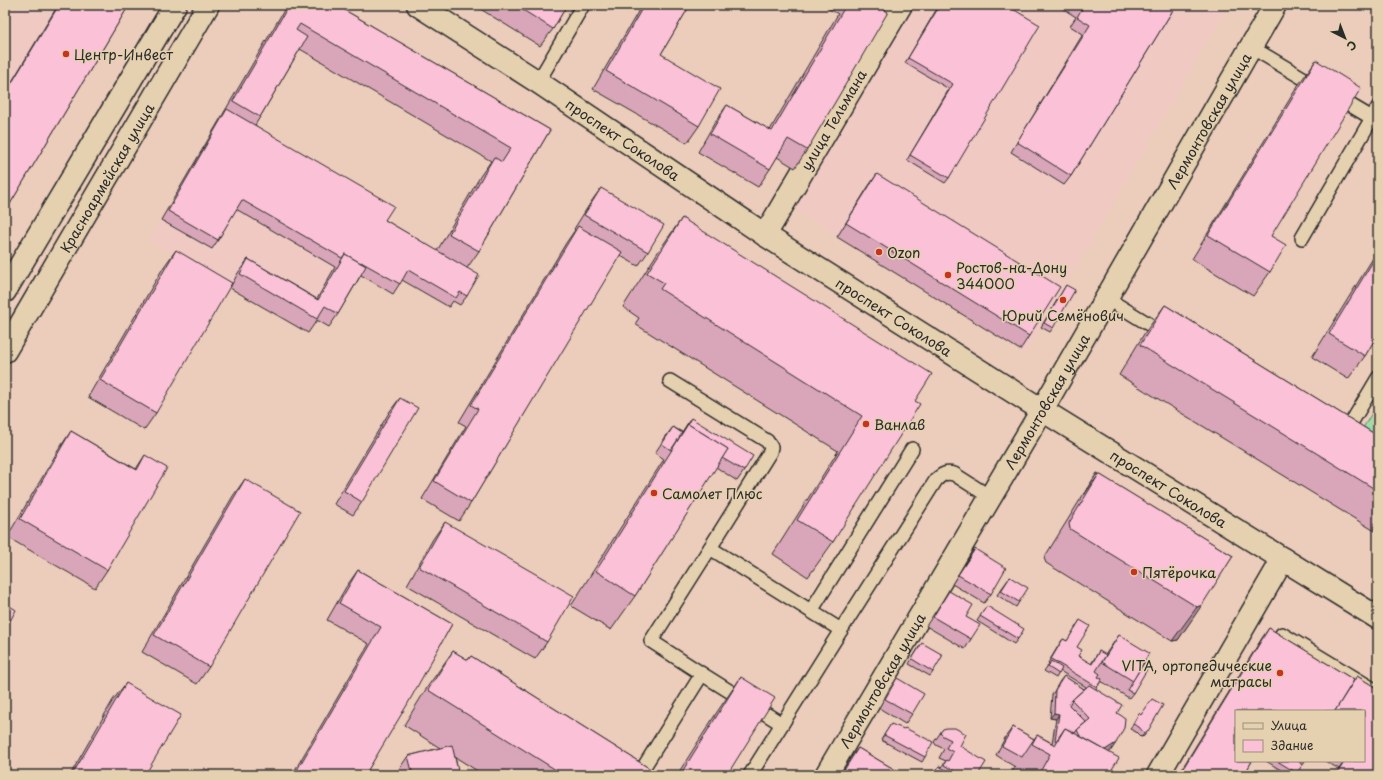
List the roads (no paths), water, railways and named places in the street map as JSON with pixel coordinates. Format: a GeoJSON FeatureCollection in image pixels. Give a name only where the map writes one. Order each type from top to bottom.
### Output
{"type":"FeatureCollection","features":[{"type":"Feature","properties":{"kind":"main road","name":"Красноармейская улица"},"geometry":{"type":"LineString","coordinates":[[5,291],[175,5]]}},
{"type":"Feature","properties":{"kind":"main road","name":"Красноармейская улица"},"geometry":{"type":"LineString","coordinates":[[5,351],[208,5]]}},
{"type":"Feature","properties":{"kind":"main road","name":"проспект Соколова"},"geometry":{"type":"LineString","coordinates":[[418,5],[538,82],[765,235],[1042,410],[1378,618]]}},
{"type":"Feature","properties":{"kind":"main road","name":"улица Тельмана"},"geometry":{"type":"LineString","coordinates":[[765,235],[902,5]]}},
{"type":"Feature","properties":{"kind":"main road","name":"Лермонтовская улица"},"geometry":{"type":"LineString","coordinates":[[826,775],[1042,410],[1274,5]]}},
{"type":"Feature","properties":{"kind":"main road"},"geometry":{"type":"LineString","coordinates":[[1158,775],[1283,559]]}},
{"type":"Feature","properties":{"kind":"lane"},"geometry":{"type":"LineString","coordinates":[[538,82],[583,5]]}},
{"type":"Feature","properties":{"kind":"lane"},"geometry":{"type":"LineString","coordinates":[[1251,47],[1375,113],[1302,238]]}},
{"type":"Feature","properties":{"kind":"lane"},"geometry":{"type":"LineString","coordinates":[[1106,298],[1173,339]]}},
{"type":"Feature","properties":{"kind":"lane"},"geometry":{"type":"LineString","coordinates":[[1354,446],[1338,437],[1378,378]]}},
{"type":"Feature","properties":{"kind":"lane"},"geometry":{"type":"LineString","coordinates":[[670,381],[767,441],[772,447],[651,641],[782,724]]}},
{"type":"Feature","properties":{"kind":"lane"},"geometry":{"type":"LineString","coordinates":[[810,611],[912,449]]}},
{"type":"Feature","properties":{"kind":"lane"},"geometry":{"type":"LineString","coordinates":[[750,775],[936,480],[942,474],[948,472],[954,474],[990,497]]}},
{"type":"Feature","properties":{"kind":"lane"},"geometry":{"type":"LineString","coordinates":[[710,548],[841,630]]}},
{"type":"Feature","properties":{"kind":"lane"},"geometry":{"type":"LineString","coordinates":[[1282,634],[1378,692]]}},
{"type":"Feature","properties":{"kind":"lane"},"geometry":{"type":"LineString","coordinates":[[617,761],[630,770],[638,771],[645,765],[702,674]]}},
{"type":"Feature","properties":{"kind":"place","name":"Центр-Инвест"},"geometry":{"type":"Point","coordinates":[66,54]}},
{"type":"Feature","properties":{"kind":"place","name":"Ozon"},"geometry":{"type":"Point","coordinates":[879,252]}},
{"type":"Feature","properties":{"kind":"place","name":"Ростов-на-Дону 344000"},"geometry":{"type":"Point","coordinates":[948,275]}},
{"type":"Feature","properties":{"kind":"place","name":"Юрий Семёнович"},"geometry":{"type":"Point","coordinates":[1063,300]}},
{"type":"Feature","properties":{"kind":"place","name":"Ванлав"},"geometry":{"type":"Point","coordinates":[866,424]}},
{"type":"Feature","properties":{"kind":"place","name":"Самолет Плюс"},"geometry":{"type":"Point","coordinates":[654,493]}},
{"type":"Feature","properties":{"kind":"place","name":"Пятёрочка"},"geometry":{"type":"Point","coordinates":[1134,572]}},
{"type":"Feature","properties":{"kind":"place","name":"VITA, ортопедические матрасы"},"geometry":{"type":"Point","coordinates":[1280,673]}}]}
